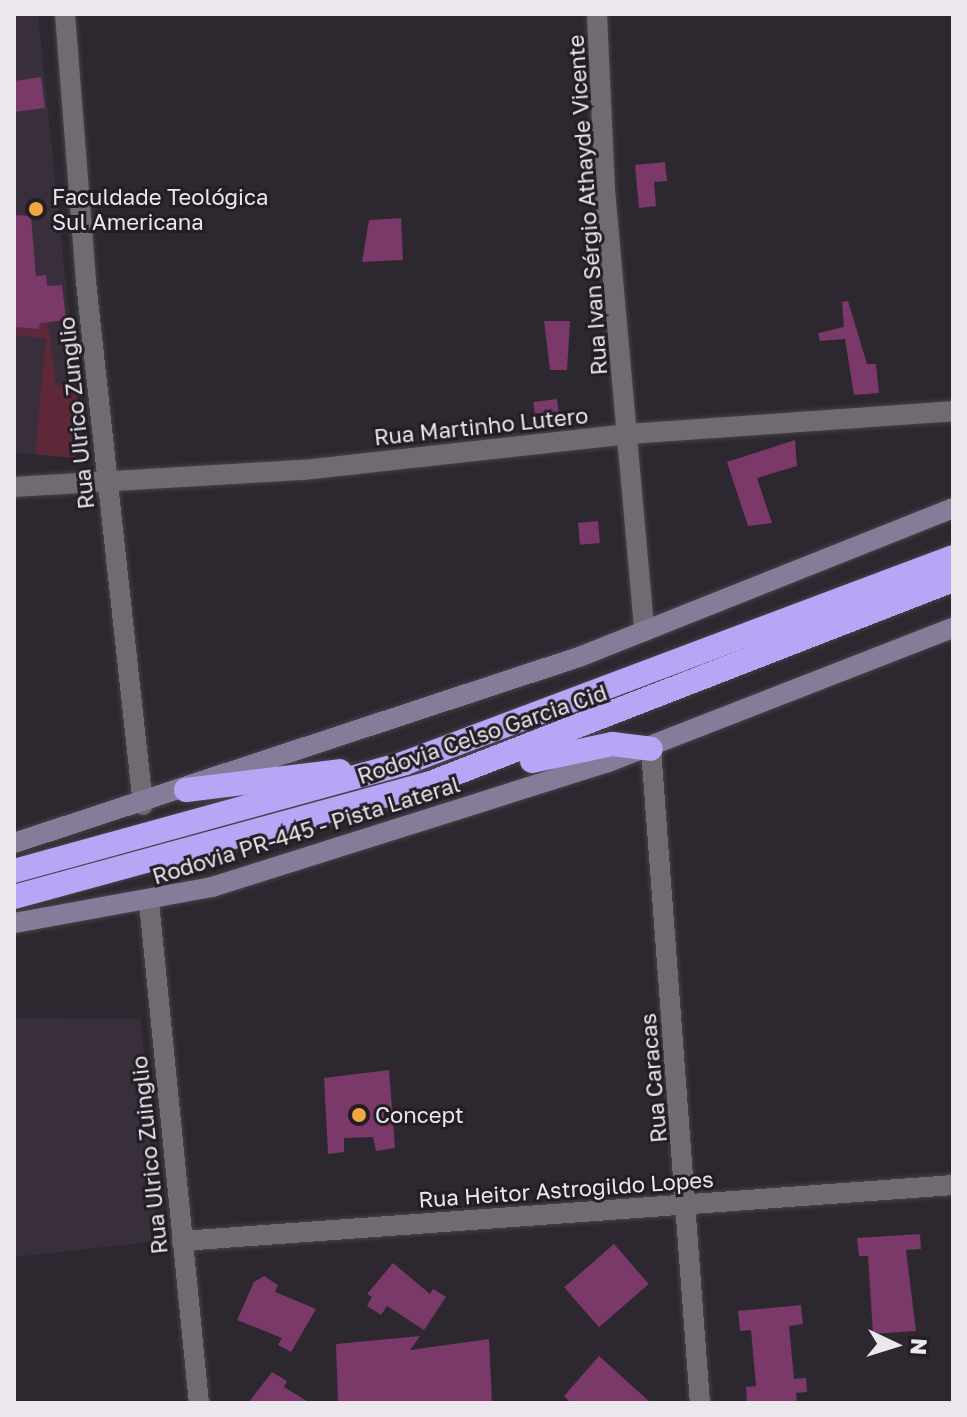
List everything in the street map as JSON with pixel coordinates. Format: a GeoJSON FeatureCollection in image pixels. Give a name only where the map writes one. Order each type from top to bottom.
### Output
{"type":"FeatureCollection","features":[{"type":"Feature","properties":{"kind":"highway"},"geometry":{"type":"LineString","coordinates":[[876,591],[953,543]]}},
{"type":"Feature","properties":{"kind":"highway","name":"Rodovia Celso Garcia Cid"},"geometry":{"type":"LineString","coordinates":[[14,871],[405,763],[876,591],[953,557]]}},
{"type":"Feature","properties":{"kind":"highway","name":"Rodovia Celso Garcia Cid"},"geometry":{"type":"LineString","coordinates":[[14,897],[428,784],[953,580]]}},
{"type":"Feature","properties":{"kind":"highway"},"geometry":{"type":"LineString","coordinates":[[428,784],[612,744],[651,749]]}},
{"type":"Feature","properties":{"kind":"highway"},"geometry":{"type":"LineString","coordinates":[[186,790],[405,763]]}},
{"type":"Feature","properties":{"kind":"highway"},"geometry":{"type":"LineString","coordinates":[[14,912],[143,863]]}},
{"type":"Feature","properties":{"kind":"street","name":"Rua Ulrico Zunglio"},"geometry":{"type":"LineString","coordinates":[[65,14],[108,485],[143,805]]}},
{"type":"Feature","properties":{"kind":"street","name":"Rua Ivan Sérgio Athayde Vicente"},"geometry":{"type":"LineString","coordinates":[[597,14],[644,631]]}},
{"type":"Feature","properties":{"kind":"street","name":"Rua Martinho Lutero"},"geometry":{"type":"LineString","coordinates":[[14,487],[108,485],[628,434],[953,411]]}},
{"type":"Feature","properties":{"kind":"street","name":"Rodovia Celso Garcia Cid"},"geometry":{"type":"LineString","coordinates":[[186,790],[644,631],[953,508]]}},
{"type":"Feature","properties":{"kind":"street"},"geometry":{"type":"LineString","coordinates":[[651,749],[953,628]]}},
{"type":"Feature","properties":{"kind":"street","name":"Rodovia PR-445 - Pista Lateral"},"geometry":{"type":"LineString","coordinates":[[14,923],[149,902],[651,749]]}},
{"type":"Feature","properties":{"kind":"street","name":"Rua Caracas"},"geometry":{"type":"LineString","coordinates":[[651,749],[700,1403]]}},
{"type":"Feature","properties":{"kind":"street"},"geometry":{"type":"LineString","coordinates":[[14,843],[186,790]]}},
{"type":"Feature","properties":{"kind":"street","name":"Rua Ulrico Zuinglio"},"geometry":{"type":"LineString","coordinates":[[149,902],[199,1403]]}},
{"type":"Feature","properties":{"kind":"street","name":"Rua Heitor Astrogildo Lopes"},"geometry":{"type":"LineString","coordinates":[[182,1241],[953,1185]]}},
{"type":"Feature","properties":{"kind":"shaded area","name":"Faculdade Teológica Sul Americana"},"geometry":{"type":"Polygon","coordinates":[[[14,14],[38,14],[82,440],[74,458],[14,453],[14,14]]]}},
{"type":"Feature","properties":{"kind":"shaded area"},"geometry":{"type":"Polygon","coordinates":[[[41,311],[48,322],[56,385],[76,383],[82,446],[74,458],[35,454],[46,338],[14,335],[14,327],[39,329],[41,311]]]}},
{"type":"Feature","properties":{"kind":"shaded area"},"geometry":{"type":"Polygon","coordinates":[[[14,1018],[141,1019],[158,1241],[14,1257],[14,1018]]]}},
{"type":"Feature","properties":{"kind":"building"},"geometry":{"type":"Polygon","coordinates":[[[41,77],[45,108],[14,112],[14,81],[41,77]]]}},
{"type":"Feature","properties":{"kind":"building"},"geometry":{"type":"Polygon","coordinates":[[[665,162],[667,181],[654,182],[656,206],[639,208],[635,165],[665,162]]]}},
{"type":"Feature","properties":{"kind":"building"},"geometry":{"type":"Polygon","coordinates":[[[14,215],[31,216],[36,276],[46,275],[47,286],[62,285],[66,320],[40,323],[39,329],[14,327],[14,215]]]}},
{"type":"Feature","properties":{"kind":"building"},"geometry":{"type":"Polygon","coordinates":[[[401,218],[403,260],[362,262],[369,220],[401,218]]]}},
{"type":"Feature","properties":{"kind":"building"},"geometry":{"type":"Polygon","coordinates":[[[848,301],[867,364],[876,364],[879,393],[854,395],[845,339],[820,341],[818,333],[844,327],[842,302],[848,301]]]}},
{"type":"Feature","properties":{"kind":"building"},"geometry":{"type":"Polygon","coordinates":[[[544,321],[570,321],[567,370],[550,370],[544,321]]]}},
{"type":"Feature","properties":{"kind":"building"},"geometry":{"type":"Polygon","coordinates":[[[557,399],[560,424],[536,427],[533,402],[557,399]]]}},
{"type":"Feature","properties":{"kind":"building"},"geometry":{"type":"Polygon","coordinates":[[[795,440],[797,466],[757,478],[772,523],[748,526],[727,462],[795,440]]]}},
{"type":"Feature","properties":{"kind":"building"},"geometry":{"type":"Polygon","coordinates":[[[598,521],[600,543],[580,545],[578,523],[598,521]]]}},
{"type":"Feature","properties":{"kind":"building","name":"Concept"},"geometry":{"type":"Polygon","coordinates":[[[389,1070],[395,1148],[376,1151],[373,1137],[344,1138],[344,1152],[328,1154],[324,1078],[389,1070]]]}},
{"type":"Feature","properties":{"kind":"building"},"geometry":{"type":"Polygon","coordinates":[[[920,1234],[921,1249],[906,1250],[916,1331],[873,1334],[868,1256],[859,1256],[857,1238],[920,1234]]]}},
{"type":"Feature","properties":{"kind":"building"},"geometry":{"type":"Polygon","coordinates":[[[614,1244],[649,1284],[599,1327],[564,1287],[614,1244]]]}},
{"type":"Feature","properties":{"kind":"building"},"geometry":{"type":"Polygon","coordinates":[[[393,1263],[430,1294],[433,1289],[446,1297],[424,1330],[387,1306],[381,1315],[367,1306],[372,1297],[367,1294],[393,1263]]]}},
{"type":"Feature","properties":{"kind":"building"},"geometry":{"type":"Polygon","coordinates":[[[264,1276],[278,1285],[275,1292],[316,1309],[291,1352],[278,1345],[282,1338],[237,1320],[254,1282],[264,1276]]]}},
{"type":"Feature","properties":{"kind":"building"},"geometry":{"type":"Polygon","coordinates":[[[801,1305],[803,1324],[789,1326],[794,1379],[806,1378],[807,1392],[796,1393],[797,1403],[747,1402],[746,1387],[756,1386],[751,1330],[740,1331],[738,1311],[801,1305]]]}},
{"type":"Feature","properties":{"kind":"building"},"geometry":{"type":"Polygon","coordinates":[[[420,1336],[410,1350],[489,1339],[492,1403],[338,1403],[336,1344],[420,1336]]]}},
{"type":"Feature","properties":{"kind":"building"},"geometry":{"type":"Polygon","coordinates":[[[599,1356],[651,1403],[571,1403],[564,1396],[599,1356]]]}},
{"type":"Feature","properties":{"kind":"building"},"geometry":{"type":"Polygon","coordinates":[[[272,1372],[287,1381],[284,1387],[310,1403],[248,1403],[272,1372]]]}},
{"type":"Feature","properties":{"kind":"place","name":"Faculdade Teológica Sul Americana"},"geometry":{"type":"Point","coordinates":[36,209]}},
{"type":"Feature","properties":{"kind":"place","name":"Concept"},"geometry":{"type":"Point","coordinates":[359,1115]}}]}
